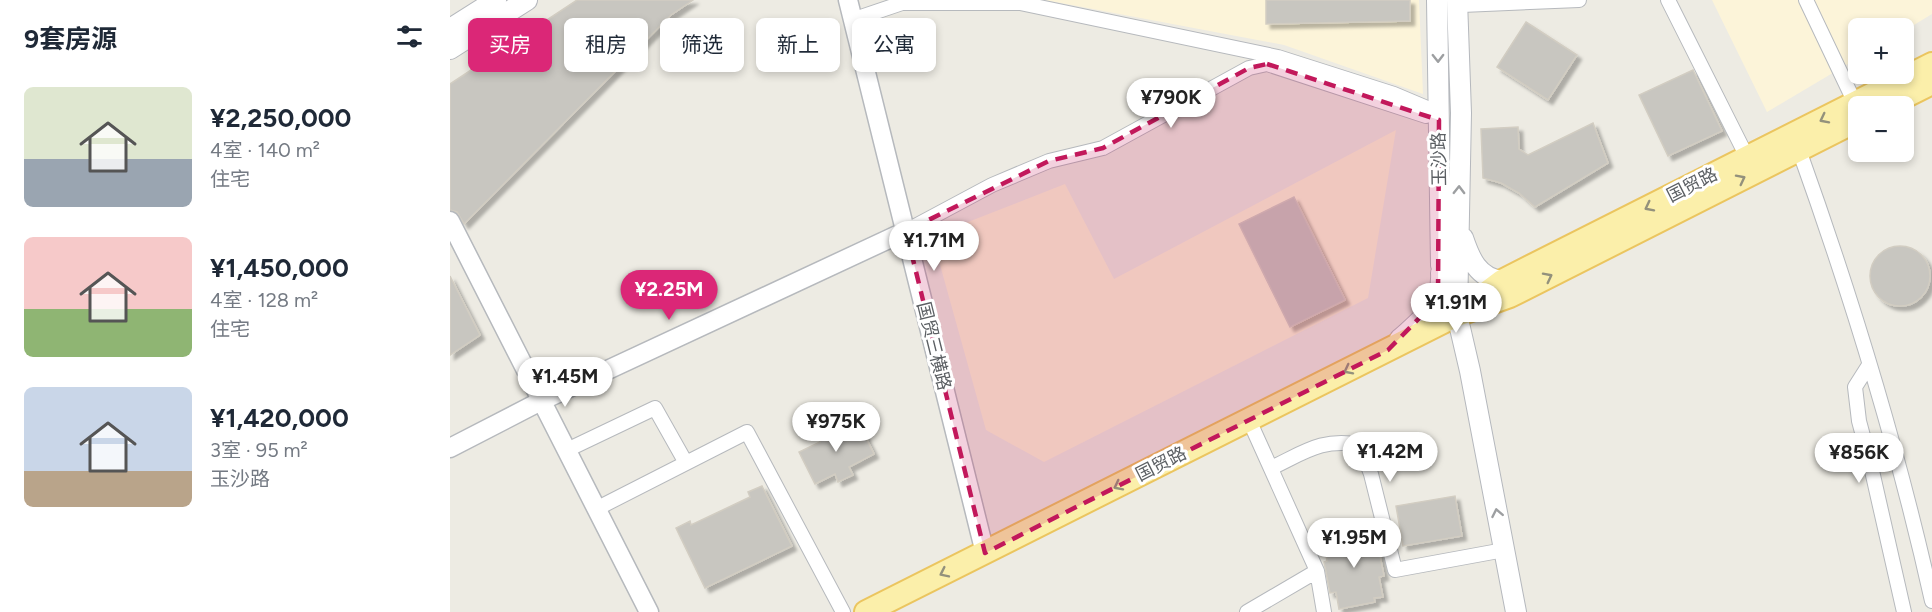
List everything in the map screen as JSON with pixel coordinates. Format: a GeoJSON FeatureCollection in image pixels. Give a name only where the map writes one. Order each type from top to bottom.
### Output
{"type":"FeatureCollection","features":[{"type":"Feature","properties":{"kind":"main road"},"geometry":{"type":"LineString","coordinates":[[450,29],[496,0]]}},
{"type":"Feature","properties":{"kind":"main road"},"geometry":{"type":"LineString","coordinates":[[450,49],[527,0]]}},
{"type":"Feature","properties":{"kind":"main road","name":"玉沙路"},"geometry":{"type":"LineString","coordinates":[[1437,0],[1441,265],[1457,315],[1465,350],[1516,612]]}},
{"type":"Feature","properties":{"kind":"main road","name":"玉沙路"},"geometry":{"type":"LineString","coordinates":[[1457,315],[1461,113],[1460,2]]}},
{"type":"Feature","properties":{"kind":"main road","name":"国贸路"},"geometry":{"type":"LineString","coordinates":[[1882,96],[1932,64]]}},
{"type":"Feature","properties":{"kind":"main road"},"geometry":{"type":"LineString","coordinates":[[1906,96],[1932,83]]}},
{"type":"Feature","properties":{"kind":"main road","name":"国贸路"},"geometry":{"type":"LineString","coordinates":[[866,612],[896,605],[985,552],[1457,315],[1747,158],[1848,116]]}},
{"type":"Feature","properties":{"kind":"main road","name":"国贸路"},"geometry":{"type":"LineString","coordinates":[[1506,288],[1799,150],[1848,118]]}},
{"type":"Feature","properties":{"kind":"main road"},"geometry":{"type":"LineString","coordinates":[[1459,226],[1474,266],[1487,278],[1506,288],[1469,322],[1465,332],[1465,350]]}},
{"type":"Feature","properties":{"kind":"main road"},"geometry":{"type":"LineString","coordinates":[[1388,350],[1431,310],[1438,299],[1442,287],[1441,265]]}},
{"type":"Feature","properties":{"kind":"street","name":"国贸三横路"},"geometry":{"type":"LineString","coordinates":[[848,0],[852,20]]}},
{"type":"Feature","properties":{"kind":"street"},"geometry":{"type":"LineString","coordinates":[[1460,2],[1579,0]]}},
{"type":"Feature","properties":{"kind":"street"},"geometry":{"type":"LineString","coordinates":[[1668,0],[1747,158]]}},
{"type":"Feature","properties":{"kind":"street"},"geometry":{"type":"LineString","coordinates":[[1806,0],[1850,96]]}},
{"type":"Feature","properties":{"kind":"street"},"geometry":{"type":"LineString","coordinates":[[858,18],[902,3],[1020,3],[1278,57],[1394,94],[1439,117]]}},
{"type":"Feature","properties":{"kind":"street"},"geometry":{"type":"LineString","coordinates":[[450,448],[541,401],[906,231],[992,185],[1049,161],[1104,148],[1249,68],[1268,64],[1439,117]]}},
{"type":"Feature","properties":{"kind":"street","name":"国贸三横路"},"geometry":{"type":"LineString","coordinates":[[865,72],[985,552]]}},
{"type":"Feature","properties":{"kind":"street"},"geometry":{"type":"LineString","coordinates":[[1799,150],[1835,250],[1911,507],[1932,601]]}},
{"type":"Feature","properties":{"kind":"street"},"geometry":{"type":"LineString","coordinates":[[450,221],[649,612]]}},
{"type":"Feature","properties":{"kind":"street"},"geometry":{"type":"LineString","coordinates":[[1869,365],[1855,387],[1859,421],[1904,612]]}},
{"type":"Feature","properties":{"kind":"street"},"geometry":{"type":"LineString","coordinates":[[567,450],[655,408],[686,463]]}},
{"type":"Feature","properties":{"kind":"street"},"geometry":{"type":"LineString","coordinates":[[1249,420],[1317,571],[1324,612]]}},
{"type":"Feature","properties":{"kind":"street"},"geometry":{"type":"LineString","coordinates":[[596,509],[747,432],[843,612]]}},
{"type":"Feature","properties":{"kind":"street"},"geometry":{"type":"LineString","coordinates":[[1271,468],[1324,444],[1342,441],[1360,445],[1371,474],[1395,570],[1504,550]]}},
{"type":"Feature","properties":{"kind":"street"},"geometry":{"type":"LineString","coordinates":[[1246,612],[1317,571]]}},
{"type":"Feature","properties":{"kind":"highlighted area"},"geometry":{"type":"Polygon","coordinates":[[[1267,64],[1439,120],[1438,299],[1388,350],[985,553],[906,231],[1049,161],[1103,148],[1249,68],[1267,64]]]}},
{"type":"Feature","properties":{"kind":"shaded area"},"geometry":{"type":"Polygon","coordinates":[[[1045,0],[1419,0],[1423,94],[1284,45],[1045,0]]]}},
{"type":"Feature","properties":{"kind":"shaded area"},"geometry":{"type":"Polygon","coordinates":[[[1712,0],[1932,0],[1932,14],[1914,25],[1914,18],[1848,18],[1848,64],[1767,112],[1712,0]]]}},
{"type":"Feature","properties":{"kind":"shaded area"},"geometry":{"type":"Polygon","coordinates":[[[1396,130],[1368,298],[1044,462],[986,430],[932,236],[1065,184],[1114,279],[1396,130]]]}},
{"type":"Feature","properties":{"kind":"building"},"geometry":{"type":"Polygon","coordinates":[[[577,0],[693,0],[668,18],[660,18],[660,26],[648,38],[648,18],[564,18],[564,72],[615,72],[464,224],[457,212],[450,210],[450,84],[468,72],[552,72],[552,18],[550,18],[577,0]]]}},
{"type":"Feature","properties":{"kind":"building"},"geometry":{"type":"Polygon","coordinates":[[[1266,0],[1410,0],[1410,21],[1266,24],[1266,0]]]}},
{"type":"Feature","properties":{"kind":"building"},"geometry":{"type":"Polygon","coordinates":[[[1526,22],[1577,55],[1548,100],[1497,67],[1526,22]]]}},
{"type":"Feature","properties":{"kind":"building"},"geometry":{"type":"Polygon","coordinates":[[[1693,70],[1722,131],[1668,156],[1639,95],[1693,70]]]}},
{"type":"Feature","properties":{"kind":"building"},"geometry":{"type":"Polygon","coordinates":[[[1593,123],[1608,163],[1535,207],[1519,193],[1501,183],[1483,178],[1481,129],[1518,127],[1519,149],[1528,155],[1593,123]]]}},
{"type":"Feature","properties":{"kind":"building"},"geometry":{"type":"Polygon","coordinates":[[[1294,197],[1345,300],[1290,327],[1239,224],[1294,197]]]}},
{"type":"Feature","properties":{"kind":"building"},"geometry":{"type":"Polygon","coordinates":[[[1900,246],[1921,255],[1930,276],[1921,297],[1900,306],[1879,297],[1870,276],[1879,255],[1900,246]]]}},
{"type":"Feature","properties":{"kind":"building"},"geometry":{"type":"Polygon","coordinates":[[[450,276],[480,335],[450,355],[450,276]]]}},
{"type":"Feature","properties":{"kind":"building"},"geometry":{"type":"Polygon","coordinates":[[[858,422],[874,454],[849,467],[853,475],[838,482],[835,474],[815,484],[799,452],[820,442],[814,430],[829,423],[834,434],[858,422]]]}},
{"type":"Feature","properties":{"kind":"building"},"geometry":{"type":"Polygon","coordinates":[[[762,486],[792,546],[705,588],[676,528],[690,521],[691,525],[750,497],[748,492],[762,486]]]}},
{"type":"Feature","properties":{"kind":"building"},"geometry":{"type":"Polygon","coordinates":[[[1455,496],[1462,536],[1403,546],[1396,506],[1455,496]]]}},
{"type":"Feature","properties":{"kind":"building"},"geometry":{"type":"Polygon","coordinates":[[[1367,531],[1368,537],[1376,536],[1384,576],[1379,577],[1383,597],[1374,598],[1375,602],[1339,609],[1336,592],[1330,593],[1324,562],[1327,561],[1323,540],[1367,531]]]}}]}
